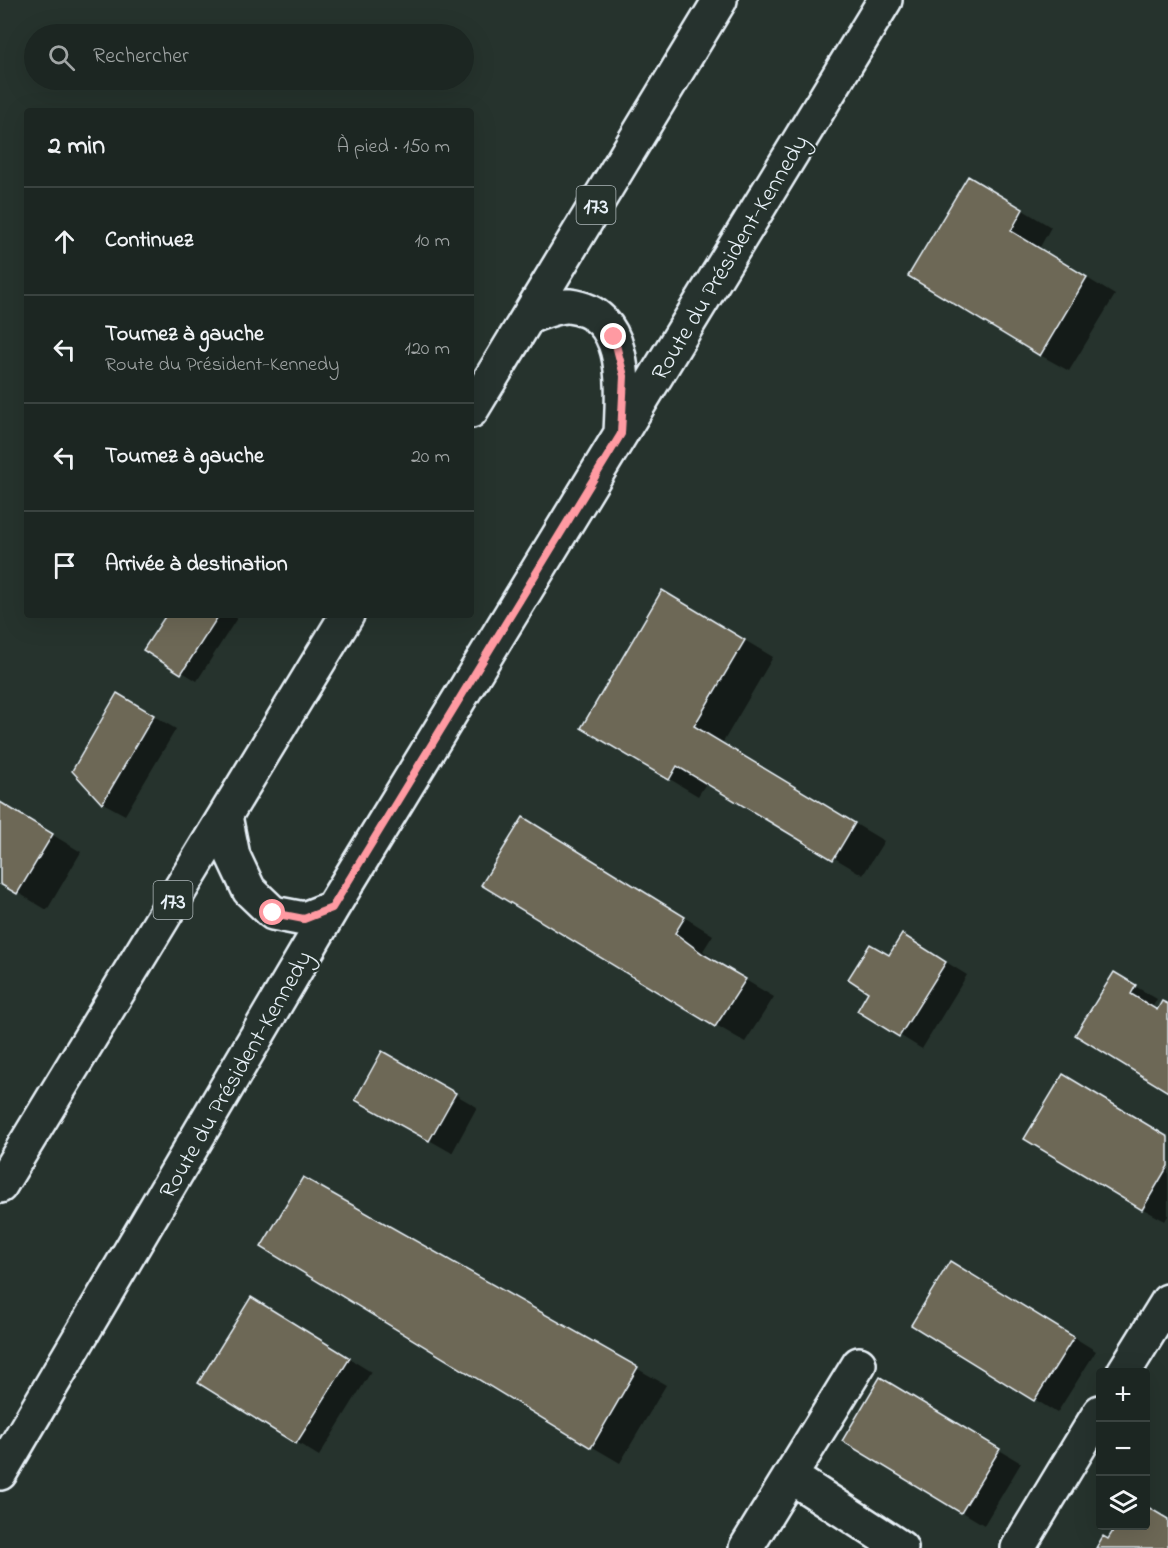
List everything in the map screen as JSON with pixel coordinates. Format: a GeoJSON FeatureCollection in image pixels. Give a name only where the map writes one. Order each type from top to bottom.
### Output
{"type":"FeatureCollection","features":[{"type":"Feature","properties":{"kind":"main road","name":"173"},"geometry":{"type":"LineString","coordinates":[[474,406],[720,0]]}},
{"type":"Feature","properties":{"kind":"main road","name":"Route du Président-Kennedy"},"geometry":{"type":"LineString","coordinates":[[0,1473],[332,908],[885,0]]}},
{"type":"Feature","properties":{"kind":"main road"},"geometry":{"type":"LineString","coordinates":[[528,317],[567,306],[592,313],[614,337],[624,376],[621,434]]}},
{"type":"Feature","properties":{"kind":"main road","name":"173"},"geometry":{"type":"LineString","coordinates":[[0,1186],[345,618]]}},
{"type":"Feature","properties":{"kind":"main road"},"geometry":{"type":"LineString","coordinates":[[225,816],[237,865],[249,890],[273,913],[304,919],[332,908]]}},
{"type":"Feature","properties":{"kind":"main road"},"geometry":{"type":"LineString","coordinates":[[1126,1368],[1168,1301]]}},
{"type":"Feature","properties":{"kind":"main road"},"geometry":{"type":"LineString","coordinates":[[746,1548],[859,1364]]}},
{"type":"Feature","properties":{"kind":"main road"},"geometry":{"type":"LineString","coordinates":[[1018,1548],[1096,1420]]}},
{"type":"Feature","properties":{"kind":"main road"},"geometry":{"type":"LineString","coordinates":[[790,1476],[902,1548]]}},
{"type":"Feature","properties":{"kind":"building"},"geometry":{"type":"Polygon","coordinates":[[[968,176],[1023,209],[1011,231],[1087,277],[1040,356],[908,276],[968,176]]]}},
{"type":"Feature","properties":{"kind":"building"},"geometry":{"type":"Polygon","coordinates":[[[662,590],[745,640],[694,726],[855,823],[833,860],[677,766],[669,780],[581,728],[662,590]]]}},
{"type":"Feature","properties":{"kind":"building"},"geometry":{"type":"Polygon","coordinates":[[[164,618],[217,618],[181,674],[143,650],[164,618]]]}},
{"type":"Feature","properties":{"kind":"building"},"geometry":{"type":"Polygon","coordinates":[[[117,693],[154,715],[102,804],[72,771],[117,693]]]}},
{"type":"Feature","properties":{"kind":"building"},"geometry":{"type":"Polygon","coordinates":[[[0,802],[53,834],[17,894],[0,884],[0,802]]]}},
{"type":"Feature","properties":{"kind":"building"},"geometry":{"type":"Polygon","coordinates":[[[523,817],[685,917],[675,933],[703,954],[746,979],[715,1027],[481,885],[523,817]]]}},
{"type":"Feature","properties":{"kind":"building"},"geometry":{"type":"Polygon","coordinates":[[[902,934],[946,962],[899,1037],[857,1011],[868,992],[848,979],[870,944],[889,955],[902,934]]]}},
{"type":"Feature","properties":{"kind":"building"},"geometry":{"type":"Polygon","coordinates":[[[1114,972],[1136,985],[1131,994],[1157,1010],[1162,1001],[1168,1004],[1168,1092],[1075,1035],[1114,972]]]}},
{"type":"Feature","properties":{"kind":"building"},"geometry":{"type":"Polygon","coordinates":[[[382,1051],[456,1093],[429,1141],[355,1100],[382,1051]]]}},
{"type":"Feature","properties":{"kind":"building"},"geometry":{"type":"Polygon","coordinates":[[[1063,1074],[1168,1137],[1168,1166],[1142,1210],[1024,1139],[1063,1074]]]}},
{"type":"Feature","properties":{"kind":"building"},"geometry":{"type":"Polygon","coordinates":[[[303,1177],[638,1367],[591,1448],[261,1247],[303,1177]]]}},
{"type":"Feature","properties":{"kind":"building"},"geometry":{"type":"Polygon","coordinates":[[[950,1261],[1074,1337],[1034,1401],[911,1325],[950,1261]]]}},
{"type":"Feature","properties":{"kind":"building"},"geometry":{"type":"Polygon","coordinates":[[[251,1297],[350,1358],[296,1444],[198,1383],[251,1297]]]}},
{"type":"Feature","properties":{"kind":"building"},"geometry":{"type":"Polygon","coordinates":[[[880,1377],[1000,1449],[961,1513],[842,1441],[880,1377]]]}},
{"type":"Feature","properties":{"kind":"building"},"geometry":{"type":"Polygon","coordinates":[[[1150,1508],[1168,1519],[1168,1548],[1096,1548],[1103,1536],[1108,1539],[1114,1530],[1150,1530],[1150,1508]]]}},
{"type":"Feature","properties":{"kind":"route"},"geometry":{"type":"LineString","coordinates":[[273,913],[304,919],[332,908],[621,434],[624,376],[614,337]]}}]}
